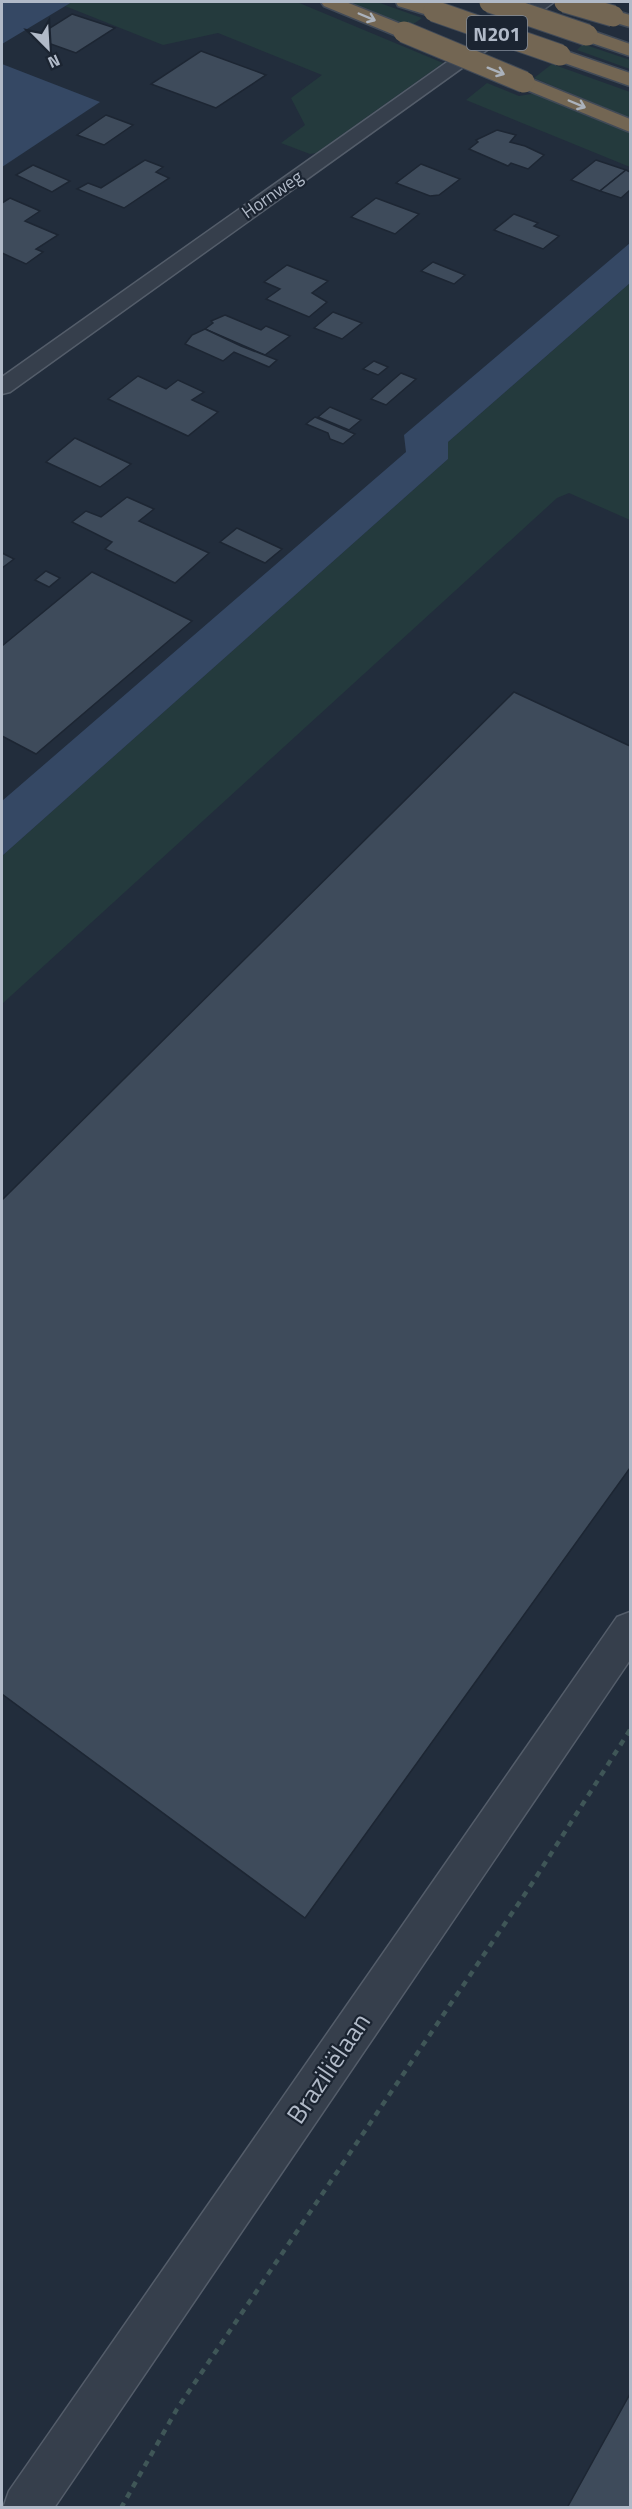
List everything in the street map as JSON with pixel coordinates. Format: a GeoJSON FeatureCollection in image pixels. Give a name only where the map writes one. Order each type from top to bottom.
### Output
{"type":"FeatureCollection","features":[{"type":"Feature","properties":{"kind":"highway","name":"N201"},"geometry":{"type":"LineString","coordinates":[[331,2],[630,126]]}},
{"type":"Feature","properties":{"kind":"highway","name":"N201"},"geometry":{"type":"LineString","coordinates":[[405,2],[630,80]]}},
{"type":"Feature","properties":{"kind":"highway","name":"N201"},"geometry":{"type":"LineString","coordinates":[[490,2],[630,50]]}},
{"type":"Feature","properties":{"kind":"highway"},"geometry":{"type":"LineString","coordinates":[[565,2],[622,18]]}},
{"type":"Feature","properties":{"kind":"street","name":"Hornweg"},"geometry":{"type":"LineString","coordinates":[[2,387],[544,2]]}},
{"type":"Feature","properties":{"kind":"street","name":"Braziliëlaan"},"geometry":{"type":"LineString","coordinates":[[26,2508],[630,1629]]}},
{"type":"Feature","properties":{"kind":"path"},"geometry":{"type":"LineString","coordinates":[[121,2508],[177,2409],[531,1886],[630,1730]]}},
{"type":"Feature","properties":{"kind":"green space"},"geometry":{"type":"Polygon","coordinates":[[[72,2],[297,2],[443,63],[316,153],[310,154],[281,143],[305,125],[291,98],[322,75],[218,33],[163,45],[65,6],[72,2]]]}},
{"type":"Feature","properties":{"kind":"green space"},"geometry":{"type":"Polygon","coordinates":[[[348,2],[377,2],[422,18],[409,27],[348,2]]]}},
{"type":"Feature","properties":{"kind":"green space"},"geometry":{"type":"Polygon","coordinates":[[[583,44],[630,60],[630,69],[577,50],[583,44]]]}},
{"type":"Feature","properties":{"kind":"green space"},"geometry":{"type":"Polygon","coordinates":[[[552,64],[630,92],[630,118],[534,78],[552,64]]]}},
{"type":"Feature","properties":{"kind":"green space"},"geometry":{"type":"Polygon","coordinates":[[[487,83],[519,96],[537,93],[630,132],[630,167],[466,100],[487,83]]]}},
{"type":"Feature","properties":{"kind":"green space"},"geometry":{"type":"Polygon","coordinates":[[[630,283],[630,520],[569,493],[557,498],[2,1004],[2,856],[448,459],[448,442],[630,283]]]}},
{"type":"Feature","properties":{"kind":"water"},"geometry":{"type":"Polygon","coordinates":[[[2,2],[72,2],[2,44],[2,2]]]}},
{"type":"Feature","properties":{"kind":"water"},"geometry":{"type":"Polygon","coordinates":[[[2,64],[100,102],[2,167],[2,64]]]}},
{"type":"Feature","properties":{"kind":"water"},"geometry":{"type":"Polygon","coordinates":[[[630,243],[630,283],[448,442],[448,459],[2,856],[2,801],[406,452],[404,435],[630,243]]]}},
{"type":"Feature","properties":{"kind":"building"},"geometry":{"type":"Polygon","coordinates":[[[72,14],[115,28],[76,53],[34,38],[72,14]]]}},
{"type":"Feature","properties":{"kind":"building"},"geometry":{"type":"Polygon","coordinates":[[[201,51],[266,75],[216,108],[151,84],[201,51]]]}},
{"type":"Feature","properties":{"kind":"building"},"geometry":{"type":"Polygon","coordinates":[[[106,115],[133,125],[104,145],[77,135],[106,115]]]}},
{"type":"Feature","properties":{"kind":"building"},"geometry":{"type":"Polygon","coordinates":[[[497,130],[516,135],[510,142],[544,155],[528,169],[511,163],[508,166],[469,149],[478,142],[476,140],[497,130]]]}},
{"type":"Feature","properties":{"kind":"building"},"geometry":{"type":"Polygon","coordinates":[[[145,160],[163,167],[156,172],[169,178],[124,208],[77,189],[88,183],[101,188],[145,160]]]}},
{"type":"Feature","properties":{"kind":"building"},"geometry":{"type":"Polygon","coordinates":[[[596,160],[626,170],[600,191],[571,180],[596,160]]]}},
{"type":"Feature","properties":{"kind":"building"},"geometry":{"type":"Polygon","coordinates":[[[421,164],[460,179],[439,195],[430,196],[396,183],[421,164]]]}},
{"type":"Feature","properties":{"kind":"building"},"geometry":{"type":"Polygon","coordinates":[[[33,165],[70,181],[52,192],[16,175],[33,165]]]}},
{"type":"Feature","properties":{"kind":"building"},"geometry":{"type":"Polygon","coordinates":[[[626,170],[630,172],[630,190],[621,198],[600,191],[626,170]]]}},
{"type":"Feature","properties":{"kind":"building"},"geometry":{"type":"Polygon","coordinates":[[[10,198],[40,211],[25,221],[58,235],[36,249],[43,252],[26,264],[2,253],[2,203],[10,198]]]}},
{"type":"Feature","properties":{"kind":"building"},"geometry":{"type":"Polygon","coordinates":[[[376,198],[419,214],[395,234],[351,217],[376,198]]]}},
{"type":"Feature","properties":{"kind":"building"},"geometry":{"type":"Polygon","coordinates":[[[514,214],[538,223],[534,226],[559,236],[543,249],[494,230],[514,214]]]}},
{"type":"Feature","properties":{"kind":"building"},"geometry":{"type":"Polygon","coordinates":[[[433,262],[465,275],[454,284],[421,271],[433,262]]]}},
{"type":"Feature","properties":{"kind":"building"},"geometry":{"type":"Polygon","coordinates":[[[287,265],[328,281],[312,293],[327,302],[309,317],[266,299],[280,289],[264,282],[287,265]]]}},
{"type":"Feature","properties":{"kind":"building"},"geometry":{"type":"Polygon","coordinates":[[[333,312],[362,323],[342,339],[314,328],[333,312]]]}},
{"type":"Feature","properties":{"kind":"building"},"geometry":{"type":"Polygon","coordinates":[[[225,315],[261,330],[266,326],[290,336],[265,355],[205,329],[213,323],[211,321],[225,315]]]}},
{"type":"Feature","properties":{"kind":"building"},"geometry":{"type":"Polygon","coordinates":[[[205,329],[277,360],[269,367],[234,352],[223,361],[185,344],[192,335],[205,329]]]}},
{"type":"Feature","properties":{"kind":"building"},"geometry":{"type":"Polygon","coordinates":[[[374,361],[388,367],[378,375],[363,369],[374,361]]]}},
{"type":"Feature","properties":{"kind":"building"},"geometry":{"type":"Polygon","coordinates":[[[401,373],[416,379],[386,405],[371,399],[401,373]]]}},
{"type":"Feature","properties":{"kind":"building"},"geometry":{"type":"Polygon","coordinates":[[[138,376],[166,389],[178,380],[204,392],[192,400],[218,412],[188,436],[108,399],[138,376]]]}},
{"type":"Feature","properties":{"kind":"building"},"geometry":{"type":"Polygon","coordinates":[[[330,407],[361,420],[349,430],[318,417],[330,407]]]}},
{"type":"Feature","properties":{"kind":"building"},"geometry":{"type":"Polygon","coordinates":[[[315,417],[355,434],[343,444],[330,439],[328,433],[306,424],[315,417]]]}},
{"type":"Feature","properties":{"kind":"building"},"geometry":{"type":"Polygon","coordinates":[[[75,438],[131,464],[100,487],[46,462],[75,438]]]}},
{"type":"Feature","properties":{"kind":"building"},"geometry":{"type":"Polygon","coordinates":[[[127,497],[154,509],[139,521],[209,553],[175,583],[105,549],[112,542],[72,522],[86,511],[101,517],[127,497]]]}},
{"type":"Feature","properties":{"kind":"building"},"geometry":{"type":"Polygon","coordinates":[[[237,528],[282,549],[265,563],[220,542],[237,528]]]}},
{"type":"Feature","properties":{"kind":"building"},"geometry":{"type":"Polygon","coordinates":[[[2,553],[14,559],[2,568],[2,553]]]}},
{"type":"Feature","properties":{"kind":"building"},"geometry":{"type":"Polygon","coordinates":[[[46,571],[60,578],[49,587],[35,580],[46,571]]]}},
{"type":"Feature","properties":{"kind":"building"},"geometry":{"type":"Polygon","coordinates":[[[92,572],[192,621],[36,754],[2,736],[2,646],[92,572]]]}},
{"type":"Feature","properties":{"kind":"building"},"geometry":{"type":"Polygon","coordinates":[[[514,692],[630,746],[630,1468],[305,1918],[2,1694],[2,1200],[514,692]]]}},
{"type":"Feature","properties":{"kind":"building"},"geometry":{"type":"Polygon","coordinates":[[[630,2394],[630,2508],[567,2508],[630,2394]]]}}]}
